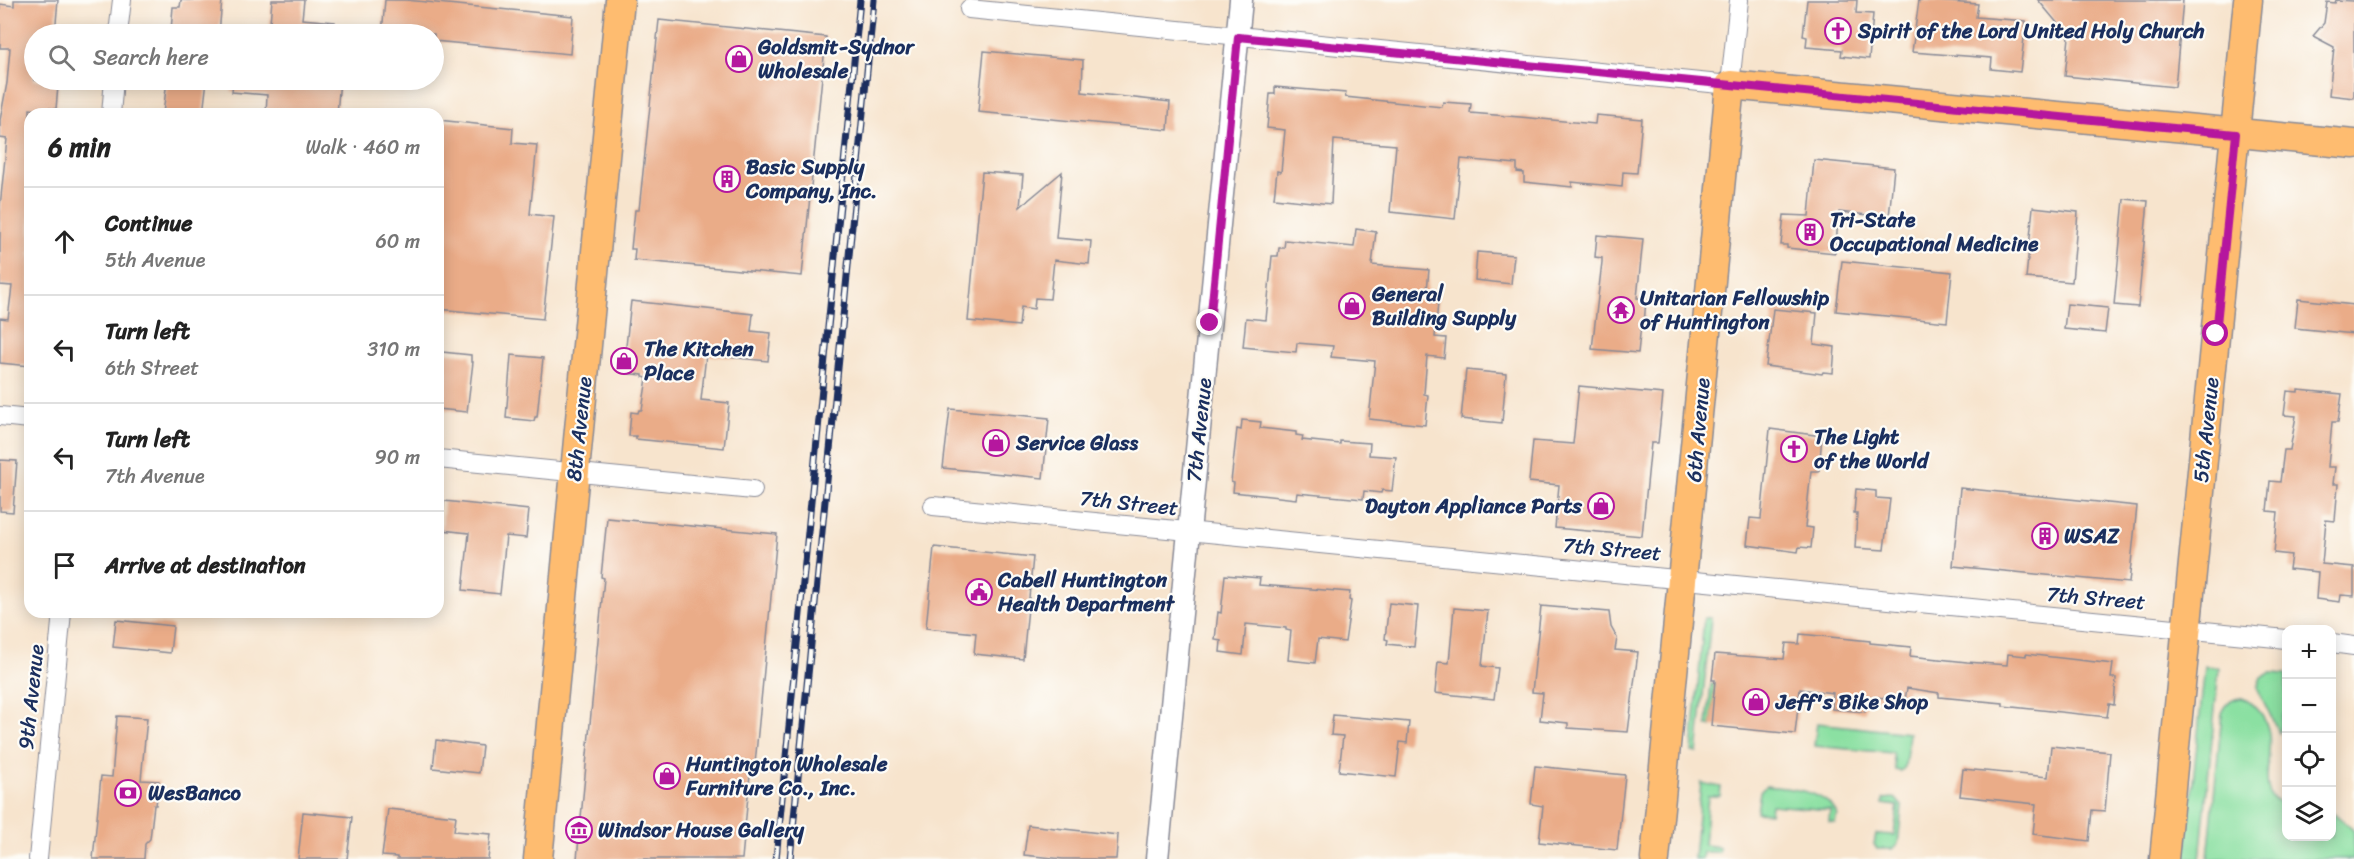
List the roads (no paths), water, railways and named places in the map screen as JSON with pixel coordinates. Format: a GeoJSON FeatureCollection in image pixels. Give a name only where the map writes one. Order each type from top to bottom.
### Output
{"type":"FeatureCollection","features":[{"type":"Feature","properties":{"kind":"main road","name":"8th Avenue"},"geometry":{"type":"LineString","coordinates":[[538,859],[620,0]]}},
{"type":"Feature","properties":{"kind":"main road","name":"5th Avenue"},"geometry":{"type":"LineString","coordinates":[[2164,859],[2248,0]]}},
{"type":"Feature","properties":{"kind":"main road"},"geometry":{"type":"LineString","coordinates":[[1730,85],[2354,144]]}},
{"type":"Feature","properties":{"kind":"main road","name":"6th Avenue"},"geometry":{"type":"LineString","coordinates":[[1655,859],[1730,85]]}},
{"type":"Feature","properties":{"kind":"street"},"geometry":{"type":"LineString","coordinates":[[119,24],[122,0]]}},
{"type":"Feature","properties":{"kind":"street","name":"7th Avenue"},"geometry":{"type":"LineString","coordinates":[[1157,859],[1241,0]]}},
{"type":"Feature","properties":{"kind":"street","name":"6th Avenue"},"geometry":{"type":"LineString","coordinates":[[1730,85],[1739,0]]}},
{"type":"Feature","properties":{"kind":"street"},"geometry":{"type":"LineString","coordinates":[[969,9],[1730,85]]}},
{"type":"Feature","properties":{"kind":"street"},"geometry":{"type":"LineString","coordinates":[[112,108],[113,90]]}},
{"type":"Feature","properties":{"kind":"street"},"geometry":{"type":"LineString","coordinates":[[0,416],[24,418]]}},
{"type":"Feature","properties":{"kind":"street"},"geometry":{"type":"LineString","coordinates":[[444,460],[753,490]]}},
{"type":"Feature","properties":{"kind":"street","name":"7th Street"},"geometry":{"type":"LineString","coordinates":[[933,506],[2282,639]]}},
{"type":"Feature","properties":{"kind":"street","name":"9th Avenue"},"geometry":{"type":"LineString","coordinates":[[39,859],[61,618]]}},
{"type":"Feature","properties":{"kind":"street"},"geometry":{"type":"LineString","coordinates":[[2336,644],[2354,646]]}},
{"type":"Feature","properties":{"kind":"railway"},"geometry":{"type":"LineString","coordinates":[[776,859],[860,0]]}},
{"type":"Feature","properties":{"kind":"railway"},"geometry":{"type":"LineString","coordinates":[[790,859],[874,0]]}},
{"type":"Feature","properties":{"kind":"place","name":"Spirit of the Lord United Holy Church"},"geometry":{"type":"Point","coordinates":[1838,31]}},
{"type":"Feature","properties":{"kind":"place","name":"Goldsmit-Sydnor Wholesale"},"geometry":{"type":"Point","coordinates":[739,59]}},
{"type":"Feature","properties":{"kind":"place","name":"Basic Supply Company, Inc."},"geometry":{"type":"Point","coordinates":[727,179]}},
{"type":"Feature","properties":{"kind":"place","name":"Tri-State Occupational Medicine"},"geometry":{"type":"Point","coordinates":[1810,232]}},
{"type":"Feature","properties":{"kind":"place","name":"General Building Supply"},"geometry":{"type":"Point","coordinates":[1352,306]}},
{"type":"Feature","properties":{"kind":"place","name":"Unitarian Fellowship of Huntington"},"geometry":{"type":"Point","coordinates":[1621,310]}},
{"type":"Feature","properties":{"kind":"place","name":"The Kitchen Place"},"geometry":{"type":"Point","coordinates":[624,361]}},
{"type":"Feature","properties":{"kind":"place","name":"Service Glass"},"geometry":{"type":"Point","coordinates":[996,443]}},
{"type":"Feature","properties":{"kind":"place","name":"The Light of the World"},"geometry":{"type":"Point","coordinates":[1794,449]}},
{"type":"Feature","properties":{"kind":"place","name":"Dayton Appliance Parts"},"geometry":{"type":"Point","coordinates":[1601,506]}},
{"type":"Feature","properties":{"kind":"place","name":"WSAZ"},"geometry":{"type":"Point","coordinates":[2045,536]}},
{"type":"Feature","properties":{"kind":"place","name":"Cabell Huntington Health Department"},"geometry":{"type":"Point","coordinates":[979,592]}},
{"type":"Feature","properties":{"kind":"place","name":"Jeff's Bike Shop"},"geometry":{"type":"Point","coordinates":[1756,702]}},
{"type":"Feature","properties":{"kind":"place","name":"Huntington Wholesale Furniture Co., Inc."},"geometry":{"type":"Point","coordinates":[667,776]}},
{"type":"Feature","properties":{"kind":"place","name":"WesBanco"},"geometry":{"type":"Point","coordinates":[128,793]}},
{"type":"Feature","properties":{"kind":"place","name":"Windsor House Gallery"},"geometry":{"type":"Point","coordinates":[579,830]}}]}
